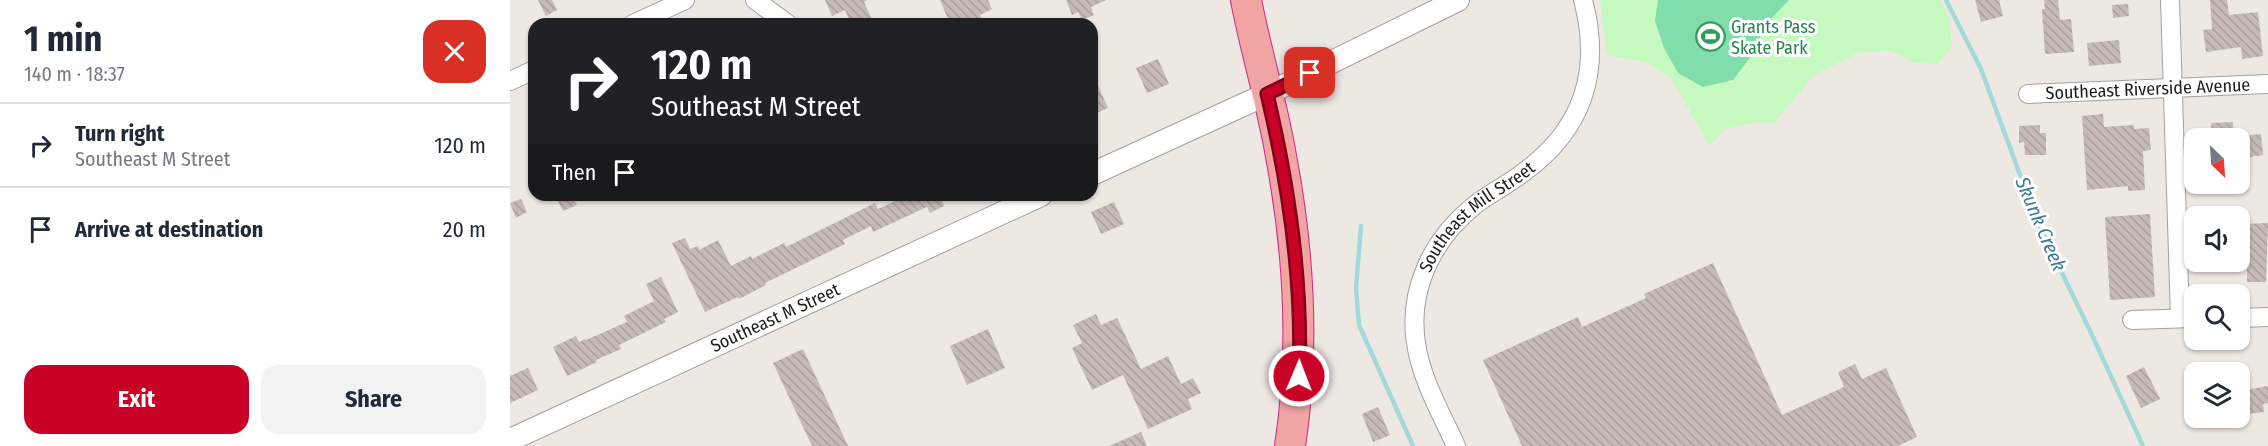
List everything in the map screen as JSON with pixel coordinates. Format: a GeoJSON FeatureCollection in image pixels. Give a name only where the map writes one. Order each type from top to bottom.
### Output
{"type":"FeatureCollection","features":[{"type":"Feature","properties":{"kind":"highway"},"geometry":{"type":"LineString","coordinates":[[1246,0],[1286,188],[1299,295],[1299,376],[1290,446]]}},
{"type":"Feature","properties":{"kind":"street"},"geometry":{"type":"LineString","coordinates":[[646,18],[685,0]]}},
{"type":"Feature","properties":{"kind":"street"},"geometry":{"type":"LineString","coordinates":[[755,0],[780,18]]}},
{"type":"Feature","properties":{"kind":"street"},"geometry":{"type":"LineString","coordinates":[[1098,171],[1267,94],[1458,0]]}},
{"type":"Feature","properties":{"kind":"street","name":"Southeast Mill Street"},"geometry":{"type":"LineString","coordinates":[[1456,446],[1422,370],[1417,349],[1414,312],[1416,293],[1430,257],[1455,222],[1477,203],[1538,162],[1566,133],[1575,118],[1582,102],[1590,57],[1590,34],[1583,0]]}},
{"type":"Feature","properties":{"kind":"street"},"geometry":{"type":"LineString","coordinates":[[2170,0],[2185,284]]}},
{"type":"Feature","properties":{"kind":"street"},"geometry":{"type":"LineString","coordinates":[[510,81],[528,73]]}},
{"type":"Feature","properties":{"kind":"street","name":"Southeast Riverside Avenue"},"geometry":{"type":"LineString","coordinates":[[2028,94],[2268,84]]}},
{"type":"Feature","properties":{"kind":"street","name":"Southeast M Street"},"geometry":{"type":"LineString","coordinates":[[510,440],[1022,201]]}},
{"type":"Feature","properties":{"kind":"street"},"geometry":{"type":"LineString","coordinates":[[2250,318],[2268,317]]}},
{"type":"Feature","properties":{"kind":"street"},"geometry":{"type":"LineString","coordinates":[[2132,320],[2184,318]]}},
{"type":"Feature","properties":{"kind":"green space","name":"Grants Pass Skate Park"},"geometry":{"type":"Polygon","coordinates":[[[1600,0],[1940,0],[1949,18],[1952,46],[1938,64],[1915,63],[1892,51],[1860,52],[1814,75],[1774,123],[1755,122],[1726,129],[1709,146],[1672,79],[1646,62],[1607,55],[1600,0]]]}},
{"type":"Feature","properties":{"kind":"green space","name":"Grants Pass Skate Park"},"geometry":{"type":"Polygon","coordinates":[[[1658,0],[1789,0],[1764,26],[1755,51],[1733,80],[1703,87],[1678,73],[1664,48],[1655,21],[1658,0]]]}},
{"type":"Feature","properties":{"kind":"building"},"geometry":{"type":"Polygon","coordinates":[[[538,0],[552,0],[557,10],[546,16],[538,0]]]}},
{"type":"Feature","properties":{"kind":"building"},"geometry":{"type":"Polygon","coordinates":[[[825,0],[867,0],[864,2],[871,18],[848,18],[845,10],[832,16],[825,0]]]}},
{"type":"Feature","properties":{"kind":"building"},"geometry":{"type":"Polygon","coordinates":[[[940,0],[988,0],[992,9],[980,15],[981,18],[948,18],[940,0]]]}},
{"type":"Feature","properties":{"kind":"building"},"geometry":{"type":"Polygon","coordinates":[[[1066,0],[1106,0],[1091,7],[1094,15],[1081,18],[1078,12],[1072,15],[1066,0]]]}},
{"type":"Feature","properties":{"kind":"building"},"geometry":{"type":"Polygon","coordinates":[[[1975,0],[1999,0],[2003,16],[1981,22],[1975,0]]]}},
{"type":"Feature","properties":{"kind":"building"},"geometry":{"type":"Polygon","coordinates":[[[2044,0],[2058,0],[2060,20],[2071,19],[2074,52],[2045,54],[2042,9],[2045,9],[2044,0]]]}},
{"type":"Feature","properties":{"kind":"building"},"geometry":{"type":"Polygon","coordinates":[[[2210,0],[2227,0],[2229,15],[2258,12],[2263,56],[2242,59],[2241,47],[2206,52],[2203,30],[2212,29],[2210,0]]]}},
{"type":"Feature","properties":{"kind":"building"},"geometry":{"type":"Polygon","coordinates":[[[2128,4],[2129,16],[2113,18],[2112,5],[2128,4]]]}},
{"type":"Feature","properties":{"kind":"building"},"geometry":{"type":"Polygon","coordinates":[[[2119,40],[2121,63],[2089,66],[2087,43],[2119,40]]]}},
{"type":"Feature","properties":{"kind":"building"},"geometry":{"type":"Polygon","coordinates":[[[1158,59],[1169,84],[1147,93],[1136,68],[1158,59]]]}},
{"type":"Feature","properties":{"kind":"building"},"geometry":{"type":"Polygon","coordinates":[[[1098,86],[1108,108],[1098,112],[1098,86]]]}},
{"type":"Feature","properties":{"kind":"building"},"geometry":{"type":"Polygon","coordinates":[[[2103,114],[2104,127],[2134,125],[2134,129],[2149,128],[2151,150],[2143,151],[2145,190],[2128,191],[2128,186],[2087,190],[2082,116],[2103,114]]]}},
{"type":"Feature","properties":{"kind":"building"},"geometry":{"type":"Polygon","coordinates":[[[2233,122],[2233,128],[2211,128],[2211,123],[2233,122]]]}},
{"type":"Feature","properties":{"kind":"building"},"geometry":{"type":"Polygon","coordinates":[[[2040,125],[2040,133],[2046,133],[2046,155],[2025,155],[2024,142],[2019,143],[2019,126],[2040,125]]]}},
{"type":"Feature","properties":{"kind":"building"},"geometry":{"type":"Polygon","coordinates":[[[2261,134],[2263,155],[2250,157],[2250,135],[2261,134]]]}},
{"type":"Feature","properties":{"kind":"building"},"geometry":{"type":"Polygon","coordinates":[[[521,199],[527,212],[516,218],[510,203],[521,199]]]}},
{"type":"Feature","properties":{"kind":"building"},"geometry":{"type":"Polygon","coordinates":[[[558,201],[575,201],[577,205],[563,211],[558,201]]]}},
{"type":"Feature","properties":{"kind":"building"},"geometry":{"type":"Polygon","coordinates":[[[895,201],[942,201],[944,206],[930,213],[927,207],[873,232],[871,226],[843,240],[845,244],[765,283],[766,285],[739,299],[738,297],[705,312],[672,243],[685,238],[690,249],[698,246],[699,250],[718,240],[731,266],[751,256],[752,259],[784,243],[786,247],[875,203],[878,209],[895,201]]]}},
{"type":"Feature","properties":{"kind":"building"},"geometry":{"type":"Polygon","coordinates":[[[1114,202],[1124,224],[1101,234],[1091,212],[1114,202]]]}},
{"type":"Feature","properties":{"kind":"building"},"geometry":{"type":"Polygon","coordinates":[[[2150,214],[2155,297],[2110,300],[2105,217],[2150,214]]]}},
{"type":"Feature","properties":{"kind":"building"},"geometry":{"type":"Polygon","coordinates":[[[2268,223],[2266,282],[2247,282],[2247,272],[2250,272],[2250,224],[2268,223]]]}},
{"type":"Feature","properties":{"kind":"building"},"geometry":{"type":"Polygon","coordinates":[[[1713,263],[1782,415],[1844,387],[1838,372],[1855,364],[1862,379],[1886,368],[1917,437],[1898,446],[1522,446],[1483,360],[1578,317],[1582,327],[1646,298],[1644,294],[1713,263]]]}},
{"type":"Feature","properties":{"kind":"building"},"geometry":{"type":"Polygon","coordinates":[[[661,277],[678,312],[664,319],[666,322],[619,345],[621,349],[567,376],[553,347],[576,336],[579,342],[586,340],[627,322],[624,316],[654,301],[646,284],[661,277]]]}},
{"type":"Feature","properties":{"kind":"building"},"geometry":{"type":"Polygon","coordinates":[[[1096,314],[1101,325],[1117,318],[1141,369],[1168,356],[1181,384],[1193,378],[1201,393],[1188,399],[1192,409],[1148,429],[1123,375],[1092,390],[1072,348],[1082,343],[1073,325],[1096,314]]]}},
{"type":"Feature","properties":{"kind":"building"},"geometry":{"type":"Polygon","coordinates":[[[988,329],[1005,368],[967,385],[950,346],[988,329]]]}},
{"type":"Feature","properties":{"kind":"building"},"geometry":{"type":"Polygon","coordinates":[[[803,349],[848,446],[812,446],[773,363],[803,349]]]}},
{"type":"Feature","properties":{"kind":"building"},"geometry":{"type":"Polygon","coordinates":[[[2144,367],[2160,399],[2141,408],[2126,376],[2144,367]]]}},
{"type":"Feature","properties":{"kind":"building"},"geometry":{"type":"Polygon","coordinates":[[[528,368],[538,390],[510,403],[510,376],[528,368]]]}},
{"type":"Feature","properties":{"kind":"building"},"geometry":{"type":"Polygon","coordinates":[[[2268,386],[2268,403],[2263,404],[2264,412],[2250,414],[2250,389],[2268,386]]]}},
{"type":"Feature","properties":{"kind":"building"},"geometry":{"type":"Polygon","coordinates":[[[1378,407],[1390,435],[1373,442],[1362,414],[1378,407]]]}},
{"type":"Feature","properties":{"kind":"building"},"geometry":{"type":"Polygon","coordinates":[[[1141,432],[1147,446],[1109,446],[1141,432]]]}},
{"type":"Feature","properties":{"kind":"waterway","name":"Skunk Creek"},"geometry":{"type":"LineString","coordinates":[[1946,0],[1981,69],[2037,221],[2143,446]]}},
{"type":"Feature","properties":{"kind":"waterway"},"geometry":{"type":"LineString","coordinates":[[1361,226],[1356,288],[1359,325],[1413,446]]}},
{"type":"Feature","properties":{"kind":"place","name":"Grants Pass Skate Park"},"geometry":{"type":"Point","coordinates":[1710,37]}},
{"type":"Feature","properties":{"kind":"route"},"geometry":{"type":"LineString","coordinates":[[1299,376],[1297,272],[1281,155],[1267,94],[1310,73]]}}]}
